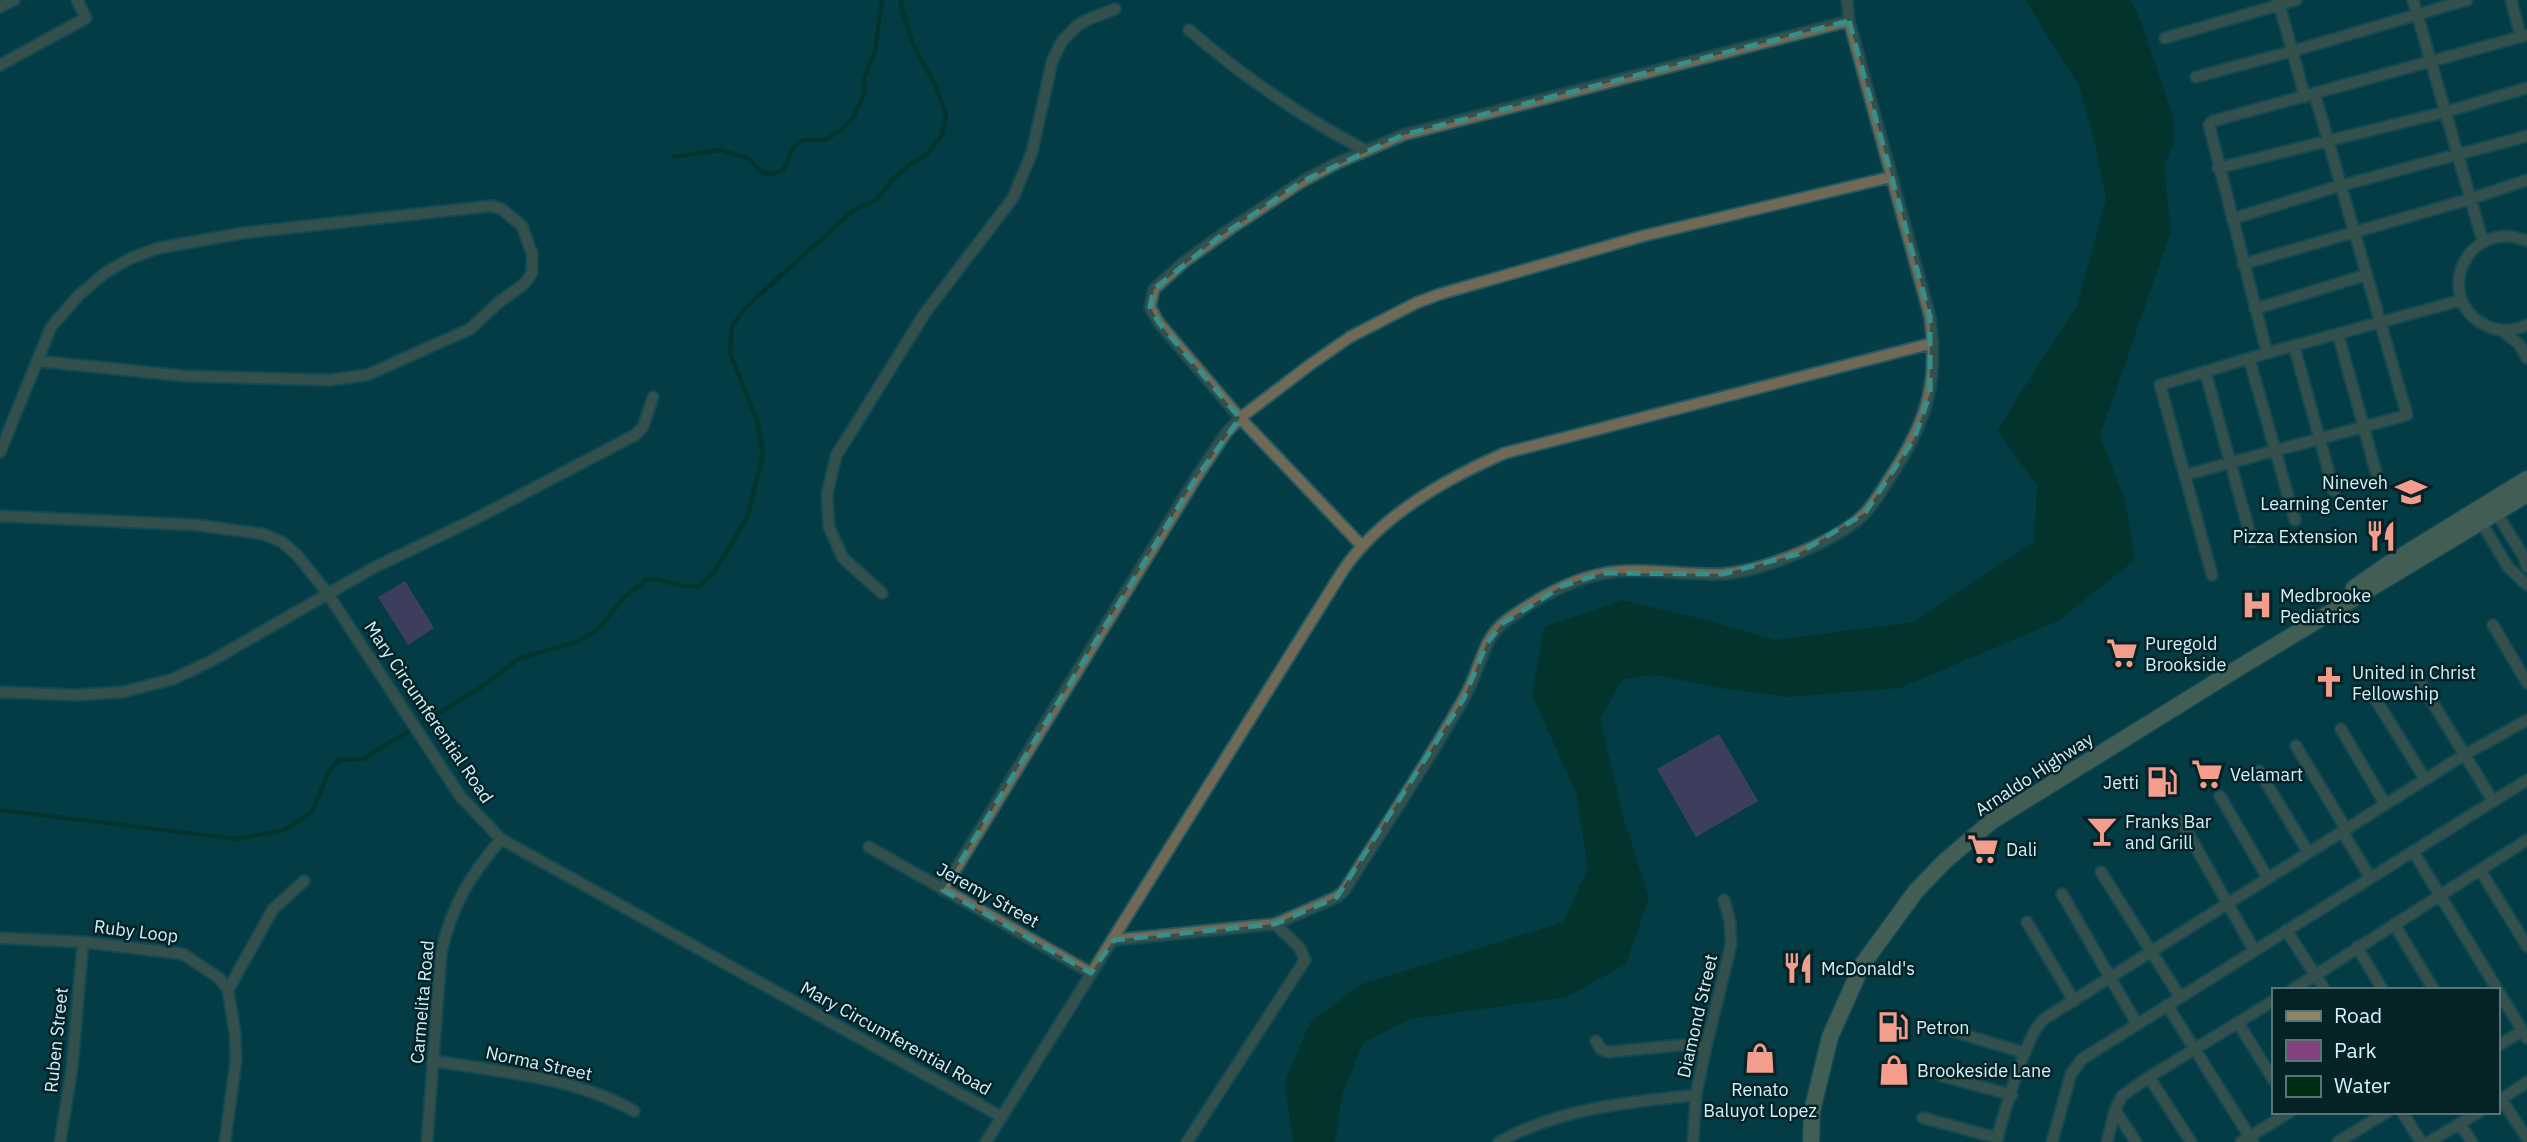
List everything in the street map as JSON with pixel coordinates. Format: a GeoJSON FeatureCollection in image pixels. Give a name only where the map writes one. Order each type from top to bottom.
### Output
{"type":"FeatureCollection","features":[{"type":"Feature","properties":{"kind":"main road","name":"Arnaldo Highway"},"geometry":{"type":"LineString","coordinates":[[1811,1142],[1812,1111],[1830,1037],[1863,962],[1916,891],[1945,861],[1993,821],[2478,517],[2527,479]]}},
{"type":"Feature","properties":{"kind":"main road","name":"Arnaldo Highway"},"geometry":{"type":"LineString","coordinates":[[2493,507],[2527,494]]}},
{"type":"Feature","properties":{"kind":"street"},"geometry":{"type":"LineString","coordinates":[[0,7],[14,0]]}},
{"type":"Feature","properties":{"kind":"street"},"geometry":{"type":"LineString","coordinates":[[0,65],[86,18],[77,0]]}},
{"type":"Feature","properties":{"kind":"street"},"geometry":{"type":"LineString","coordinates":[[1114,940],[1275,924],[1326,903],[1343,891],[1464,698],[1487,643],[1496,629],[1562,586],[1603,573],[1723,574],[1770,563],[1815,545],[1865,513],[1921,424],[1930,393],[1934,365],[1930,317],[1849,20],[1847,0]]}},
{"type":"Feature","properties":{"kind":"street"},"geometry":{"type":"LineString","coordinates":[[2165,38],[2278,2],[2296,0]]}},
{"type":"Feature","properties":{"kind":"street"},"geometry":{"type":"LineString","coordinates":[[2413,0],[2483,242]]}},
{"type":"Feature","properties":{"kind":"street"},"geometry":{"type":"LineString","coordinates":[[2196,77],[2467,0]]}},
{"type":"Feature","properties":{"kind":"street"},"geometry":{"type":"LineString","coordinates":[[2267,353],[2208,129],[2213,121],[2524,36],[2511,0]]}},
{"type":"Feature","properties":{"kind":"street"},"geometry":{"type":"LineString","coordinates":[[2185,475],[2407,415],[2326,140],[2278,2]]}},
{"type":"Feature","properties":{"kind":"street"},"geometry":{"type":"LineString","coordinates":[[882,593],[843,558],[830,527],[827,494],[836,456],[925,313],[1013,198],[1032,152],[1052,62],[1062,41],[1078,25],[1115,9]]}},
{"type":"Feature","properties":{"kind":"street"},"geometry":{"type":"LineString","coordinates":[[1362,547],[1240,418],[1158,323],[1150,307],[1154,289],[1184,262],[1230,229],[1303,181],[1365,150],[1427,127],[1497,112],[1664,66],[1849,20]]}},
{"type":"Feature","properties":{"kind":"street"},"geometry":{"type":"LineString","coordinates":[[1189,30],[1219,56],[1294,110],[1365,150]]}},
{"type":"Feature","properties":{"kind":"street"},"geometry":{"type":"LineString","coordinates":[[2218,168],[2445,112],[2527,88]]}},
{"type":"Feature","properties":{"kind":"street"},"geometry":{"type":"LineString","coordinates":[[2232,219],[2339,186],[2527,136]]}},
{"type":"Feature","properties":{"kind":"street"},"geometry":{"type":"LineString","coordinates":[[943,890],[1226,433],[1240,418],[1311,364],[1350,337],[1402,309],[1440,294],[1643,236],[1891,177]]}},
{"type":"Feature","properties":{"kind":"street"},"geometry":{"type":"LineString","coordinates":[[2243,264],[2527,180]]}},
{"type":"Feature","properties":{"kind":"street"},"geometry":{"type":"LineString","coordinates":[[0,452],[51,327],[79,295],[104,273],[129,259],[158,248],[243,233],[491,206],[502,209],[522,226],[532,254],[532,273],[524,284],[470,329],[368,375],[329,380],[184,376],[38,361]]}},
{"type":"Feature","properties":{"kind":"street"},"geometry":{"type":"LineString","coordinates":[[2527,241],[2504,236],[2483,242],[2472,250],[2464,261],[2459,287],[2462,300],[2477,320],[2500,330],[2519,344],[2527,358]]}},
{"type":"Feature","properties":{"kind":"street"},"geometry":{"type":"LineString","coordinates":[[2256,309],[2366,275]]}},
{"type":"Feature","properties":{"kind":"street"},"geometry":{"type":"LineString","coordinates":[[2212,575],[2160,385],[2462,300]]}},
{"type":"Feature","properties":{"kind":"street"},"geometry":{"type":"LineString","coordinates":[[2500,330],[2527,325]]}},
{"type":"Feature","properties":{"kind":"street"},"geometry":{"type":"LineString","coordinates":[[2338,334],[2376,472]]}},
{"type":"Feature","properties":{"kind":"street"},"geometry":{"type":"LineString","coordinates":[[986,1142],[1342,572],[1362,547],[1409,506],[1449,481],[1505,453],[1933,343]]}},
{"type":"Feature","properties":{"kind":"street"},"geometry":{"type":"LineString","coordinates":[[2294,346],[2334,491]]}},
{"type":"Feature","properties":{"kind":"street"},"geometry":{"type":"LineString","coordinates":[[2249,358],[2295,520]]}},
{"type":"Feature","properties":{"kind":"street"},"geometry":{"type":"LineString","coordinates":[[2205,371],[2252,541]]}},
{"type":"Feature","properties":{"kind":"street"},"geometry":{"type":"LineString","coordinates":[[0,692],[76,695],[123,692],[173,679],[211,661],[373,568],[473,520],[635,435],[643,427],[653,397]]}},
{"type":"Feature","properties":{"kind":"street"},"geometry":{"type":"LineString","coordinates":[[2493,507],[2524,557],[2527,567]]}},
{"type":"Feature","properties":{"kind":"street","name":"Mary Circumferential Road"},"geometry":{"type":"LineString","coordinates":[[0,516],[196,526],[263,534],[282,542],[312,571],[460,796],[501,839],[1002,1117]]}},
{"type":"Feature","properties":{"kind":"street"},"geometry":{"type":"LineString","coordinates":[[2478,517],[2508,567],[2527,585]]}},
{"type":"Feature","properties":{"kind":"street"},"geometry":{"type":"LineString","coordinates":[[2493,625],[2527,683]]}},
{"type":"Feature","properties":{"kind":"street"},"geometry":{"type":"LineString","coordinates":[[2420,682],[2493,801]]}},
{"type":"Feature","properties":{"kind":"street"},"geometry":{"type":"LineString","coordinates":[[2376,700],[2425,779]]}},
{"type":"Feature","properties":{"kind":"street"},"geometry":{"type":"LineString","coordinates":[[1923,1118],[1997,1141],[2025,1053],[2038,1024],[2267,877],[2464,755],[2527,720]]}},
{"type":"Feature","properties":{"kind":"street"},"geometry":{"type":"LineString","coordinates":[[2341,729],[2385,804]]}},
{"type":"Feature","properties":{"kind":"street"},"geometry":{"type":"LineString","coordinates":[[2296,746],[2370,877]]}},
{"type":"Feature","properties":{"kind":"street"},"geometry":{"type":"LineString","coordinates":[[2259,771],[2308,852]]}},
{"type":"Feature","properties":{"kind":"street"},"geometry":{"type":"LineString","coordinates":[[2052,1142],[2074,1068],[2097,1048],[2527,780]]}},
{"type":"Feature","properties":{"kind":"street"},"geometry":{"type":"LineString","coordinates":[[2220,796],[2267,877]]}},
{"type":"Feature","properties":{"kind":"street"},"geometry":{"type":"LineString","coordinates":[[2181,821],[2254,950]]}},
{"type":"Feature","properties":{"kind":"street","name":"Carmelita Road"},"geometry":{"type":"LineString","coordinates":[[427,1142],[442,954],[449,920],[479,865],[501,839]]}},
{"type":"Feature","properties":{"kind":"street"},"geometry":{"type":"LineString","coordinates":[[2295,988],[2524,842],[2527,855]]}},
{"type":"Feature","properties":{"kind":"street","name":"Jeremy Street"},"geometry":{"type":"LineString","coordinates":[[869,848],[1091,973]]}},
{"type":"Feature","properties":{"kind":"street"},"geometry":{"type":"LineString","coordinates":[[2413,851],[2491,988]]}},
{"type":"Feature","properties":{"kind":"street"},"geometry":{"type":"LineString","coordinates":[[2480,870],[2527,946]]}},
{"type":"Feature","properties":{"kind":"street"},"geometry":{"type":"LineString","coordinates":[[2101,872],[2180,997]]}},
{"type":"Feature","properties":{"kind":"street"},"geometry":{"type":"LineString","coordinates":[[225,1142],[236,1060],[229,990],[251,945],[273,909],[304,881]]}},
{"type":"Feature","properties":{"kind":"street"},"geometry":{"type":"LineString","coordinates":[[2062,894],[2137,1024]]}},
{"type":"Feature","properties":{"kind":"street","name":"Diamond Street"},"geometry":{"type":"LineString","coordinates":[[1693,1142],[1696,1095],[1731,945],[1730,921],[1724,900]]}},
{"type":"Feature","properties":{"kind":"street"},"geometry":{"type":"LineString","coordinates":[[2027,922],[2074,1001]]}},
{"type":"Feature","properties":{"kind":"street"},"geometry":{"type":"LineString","coordinates":[[1187,1142],[1305,960],[1299,947],[1275,924]]}},
{"type":"Feature","properties":{"kind":"street"},"geometry":{"type":"LineString","coordinates":[[2394,924],[2433,988]]}},
{"type":"Feature","properties":{"kind":"street"},"geometry":{"type":"LineString","coordinates":[[2286,930],[2324,988]]}},
{"type":"Feature","properties":{"kind":"street","name":"Ruby Loop"},"geometry":{"type":"LineString","coordinates":[[0,938],[83,942],[183,954],[219,978],[229,990]]}},
{"type":"Feature","properties":{"kind":"street","name":"Ruben Street"},"geometry":{"type":"LineString","coordinates":[[61,1142],[72,1068],[83,942]]}},
{"type":"Feature","properties":{"kind":"street"},"geometry":{"type":"LineString","coordinates":[[2357,947],[2382,988]]}},
{"type":"Feature","properties":{"kind":"street"},"geometry":{"type":"LineString","coordinates":[[2499,999],[2525,1035],[2499,1045]]}},
{"type":"Feature","properties":{"kind":"street"},"geometry":{"type":"LineString","coordinates":[[2106,1142],[2122,1096],[2272,1002]]}},
{"type":"Feature","properties":{"kind":"street"},"geometry":{"type":"LineString","coordinates":[[2167,1004],[2248,1140],[2287,1114]]}},
{"type":"Feature","properties":{"kind":"street"},"geometry":{"type":"LineString","coordinates":[[2238,1023],[2272,1077]]}},
{"type":"Feature","properties":{"kind":"street"},"geometry":{"type":"LineString","coordinates":[[1952,1031],[2025,1053]]}},
{"type":"Feature","properties":{"kind":"street"},"geometry":{"type":"LineString","coordinates":[[1596,1041],[1601,1049],[1608,1052],[1682,1045],[1706,1047]]}},
{"type":"Feature","properties":{"kind":"street","name":"Norma Street"},"geometry":{"type":"LineString","coordinates":[[433,1061],[569,1084],[616,1100],[634,1111]]}},
{"type":"Feature","properties":{"kind":"street"},"geometry":{"type":"LineString","coordinates":[[1942,1076],[2011,1095]]}},
{"type":"Feature","properties":{"kind":"street"},"geometry":{"type":"LineString","coordinates":[[2149,1077],[2192,1142]]}},
{"type":"Feature","properties":{"kind":"street"},"geometry":{"type":"LineString","coordinates":[[2527,1082],[2499,1100],[2527,1138]]}},
{"type":"Feature","properties":{"kind":"street"},"geometry":{"type":"LineString","coordinates":[[1499,1142],[1535,1125],[1597,1107],[1696,1095]]}},
{"type":"Feature","properties":{"kind":"street"},"geometry":{"type":"LineString","coordinates":[[2115,1110],[2136,1142]]}},
{"type":"Feature","properties":{"kind":"street"},"geometry":{"type":"LineString","coordinates":[[2338,1142],[2384,1114]]}},
{"type":"Feature","properties":{"kind":"street"},"geometry":{"type":"LineString","coordinates":[[2403,1114],[2421,1142]]}},
{"type":"Feature","properties":{"kind":"street"},"geometry":{"type":"LineString","coordinates":[[2429,1142],[2476,1114]]}},
{"type":"Feature","properties":{"kind":"street"},"geometry":{"type":"LineString","coordinates":[[2460,1124],[2472,1142]]}},
{"type":"Feature","properties":{"kind":"highlighted area"},"geometry":{"type":"Polygon","coordinates":[[[1849,21],[1930,317],[1930,393],[1914,439],[1865,513],[1798,554],[1723,574],[1603,573],[1562,586],[1503,623],[1487,643],[1464,698],[1337,897],[1275,924],[1114,940],[1091,973],[943,890],[1196,478],[1240,418],[1159,323],[1150,307],[1154,289],[1218,238],[1303,181],[1403,135],[1849,21]]]}},
{"type":"Feature","properties":{"kind":"green space"},"geometry":{"type":"Polygon","coordinates":[[[405,581],[434,628],[408,645],[378,597],[405,581]]]}},
{"type":"Feature","properties":{"kind":"green space"},"geometry":{"type":"Polygon","coordinates":[[[1719,734],[1758,801],[1696,837],[1657,769],[1719,734]]]}},
{"type":"Feature","properties":{"kind":"water"},"geometry":{"type":"Polygon","coordinates":[[[2025,0],[2131,0],[2174,119],[2174,144],[2164,165],[2171,232],[2100,436],[2125,500],[2135,560],[2058,621],[1900,688],[1788,697],[1726,689],[1654,675],[1623,679],[1600,719],[1624,819],[1649,898],[1626,964],[1567,997],[1411,1019],[1363,1043],[1342,1095],[1335,1142],[1293,1142],[1285,1082],[1310,1022],[1362,984],[1563,922],[1588,868],[1576,793],[1532,695],[1544,627],[1622,600],[1775,640],[1913,622],[2034,542],[2037,486],[1997,430],[2077,305],[2106,199],[2094,139],[2079,86],[2025,0]]]}},
{"type":"Feature","properties":{"kind":"waterway"},"geometry":{"type":"LineString","coordinates":[[673,157],[720,150],[749,159],[762,173],[774,174],[784,169],[794,146],[803,140],[825,140],[841,130],[853,118],[865,92],[864,78],[875,51],[882,0]]}},
{"type":"Feature","properties":{"kind":"waterway"},"geometry":{"type":"LineString","coordinates":[[0,810],[237,839],[284,830],[312,812],[329,771],[339,760],[363,759],[480,688],[520,658],[577,642],[597,630],[624,598],[647,579],[682,586],[699,586],[713,574],[748,516],[763,453],[757,421],[730,353],[732,326],[746,307],[855,209],[877,200],[891,181],[927,154],[942,136],[946,114],[934,82],[913,45],[901,0]]}},
{"type":"Feature","properties":{"kind":"place","name":"Nineveh Learning Center"},"geometry":{"type":"Point","coordinates":[2411,492]}},
{"type":"Feature","properties":{"kind":"place","name":"Pizza Extension"},"geometry":{"type":"Point","coordinates":[2381,536]}},
{"type":"Feature","properties":{"kind":"place","name":"Medbrooke Pediatrics"},"geometry":{"type":"Point","coordinates":[2257,605]}},
{"type":"Feature","properties":{"kind":"place","name":"Puregold Brookside"},"geometry":{"type":"Point","coordinates":[2122,653]}},
{"type":"Feature","properties":{"kind":"place","name":"United in Christ Fellowship"},"geometry":{"type":"Point","coordinates":[2329,682]}},
{"type":"Feature","properties":{"kind":"place","name":"Velamart"},"geometry":{"type":"Point","coordinates":[2207,774]}},
{"type":"Feature","properties":{"kind":"place","name":"Jetti"},"geometry":{"type":"Point","coordinates":[2162,782]}},
{"type":"Feature","properties":{"kind":"place","name":"Franks Bar and Grill"},"geometry":{"type":"Point","coordinates":[2102,831]}},
{"type":"Feature","properties":{"kind":"place","name":"Dali"},"geometry":{"type":"Point","coordinates":[1983,849]}},
{"type":"Feature","properties":{"kind":"place","name":"McDonald's"},"geometry":{"type":"Point","coordinates":[1798,968]}},
{"type":"Feature","properties":{"kind":"place","name":"Petron"},"geometry":{"type":"Point","coordinates":[1893,1027]}},
{"type":"Feature","properties":{"kind":"place","name":"Renato Baluyot Lopez"},"geometry":{"type":"Point","coordinates":[1760,1058]}},
{"type":"Feature","properties":{"kind":"place","name":"Brookeside Lane"},"geometry":{"type":"Point","coordinates":[1894,1070]}}]}
